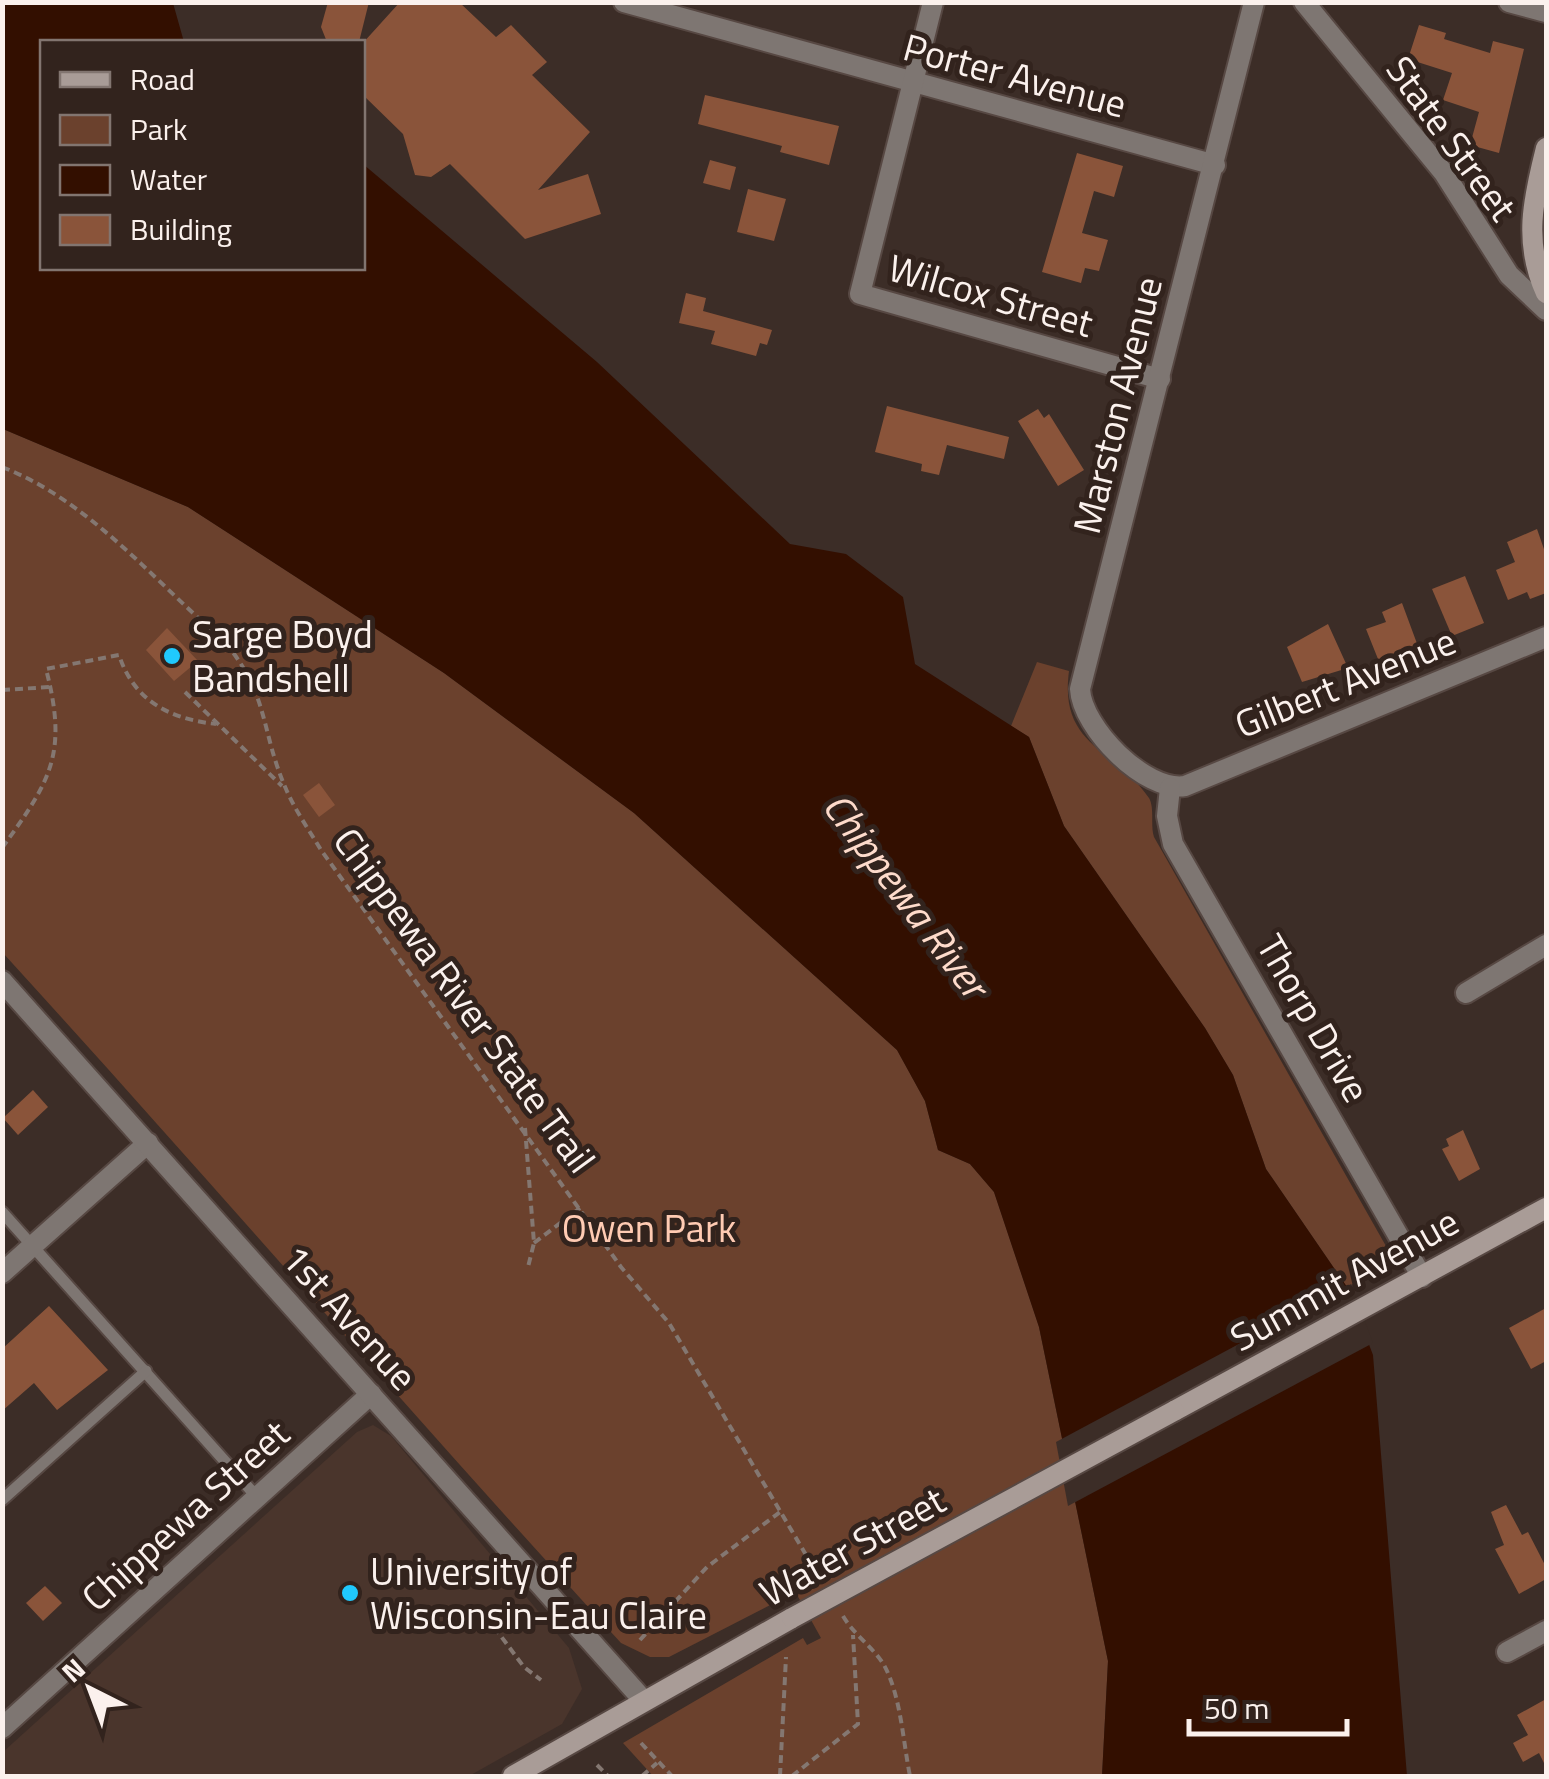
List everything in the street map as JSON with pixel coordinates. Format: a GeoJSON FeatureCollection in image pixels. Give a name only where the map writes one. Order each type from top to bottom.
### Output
{"type":"FeatureCollection","features":[{"type":"Feature","properties":{"kind":"main road"},"geometry":{"type":"LineString","coordinates":[[1546,148],[1530,225],[1532,250],[1546,293]]}},
{"type":"Feature","properties":{"kind":"main road","name":"Summit Avenue"},"geometry":{"type":"LineString","coordinates":[[1174,1411],[1546,1208]]}},
{"type":"Feature","properties":{"kind":"main road","name":"Water Street"},"geometry":{"type":"LineString","coordinates":[[513,1776],[792,1618],[1174,1411]]}},
{"type":"Feature","properties":{"kind":"street","name":"Porter Avenue"},"geometry":{"type":"LineString","coordinates":[[624,2],[1214,166]]}},
{"type":"Feature","properties":{"kind":"street"},"geometry":{"type":"LineString","coordinates":[[912,83],[933,2]]}},
{"type":"Feature","properties":{"kind":"street","name":"Marston Avenue"},"geometry":{"type":"LineString","coordinates":[[1170,788],[1143,774],[1093,727],[1084,713],[1080,689],[1254,2]]}},
{"type":"Feature","properties":{"kind":"street","name":"State Street"},"geometry":{"type":"LineString","coordinates":[[1304,2],[1444,172],[1510,275],[1531,300],[1546,310]]}},
{"type":"Feature","properties":{"kind":"street"},"geometry":{"type":"LineString","coordinates":[[1509,2],[1546,12]]}},
{"type":"Feature","properties":{"kind":"street","name":"Wilcox Street"},"geometry":{"type":"LineString","coordinates":[[912,83],[860,294],[1160,379]]}},
{"type":"Feature","properties":{"kind":"street","name":"Gilbert Avenue"},"geometry":{"type":"LineString","coordinates":[[1170,788],[1546,637]]}},
{"type":"Feature","properties":{"kind":"street","name":"Thorp Drive"},"geometry":{"type":"LineString","coordinates":[[1170,788],[1167,816],[1173,844],[1414,1281]]}},
{"type":"Feature","properties":{"kind":"street"},"geometry":{"type":"LineString","coordinates":[[1466,993],[1546,945]]}},
{"type":"Feature","properties":{"kind":"street","name":"1st Avenue"},"geometry":{"type":"LineString","coordinates":[[2,981],[644,1701]]}},
{"type":"Feature","properties":{"kind":"street"},"geometry":{"type":"LineString","coordinates":[[2,1273],[148,1143]]}},
{"type":"Feature","properties":{"kind":"street","name":"Chippewa Street"},"geometry":{"type":"LineString","coordinates":[[2,1728],[371,1394]]}},
{"type":"Feature","properties":{"kind":"street"},"geometry":{"type":"LineString","coordinates":[[1507,1652],[1546,1630]]}},
{"type":"Feature","properties":{"kind":"lane"},"geometry":{"type":"LineString","coordinates":[[2,1212],[257,1497]]}},
{"type":"Feature","properties":{"kind":"lane"},"geometry":{"type":"LineString","coordinates":[[2,1500],[146,1372]]}},
{"type":"Feature","properties":{"kind":"path","name":"Chippewa River State Trail"},"geometry":{"type":"LineString","coordinates":[[2,467],[29,477],[73,507],[224,640],[260,695],[286,789],[356,900],[525,1128],[620,1267],[669,1323],[826,1588]]}},
{"type":"Feature","properties":{"kind":"path"},"geometry":{"type":"LineString","coordinates":[[2,848],[52,769],[56,737],[46,669],[119,655],[126,676],[164,714],[216,724]]}},
{"type":"Feature","properties":{"kind":"path"},"geometry":{"type":"LineString","coordinates":[[2,690],[50,687]]}},
{"type":"Feature","properties":{"kind":"path"},"geometry":{"type":"LineString","coordinates":[[184,692],[286,789]]}},
{"type":"Feature","properties":{"kind":"path"},"geometry":{"type":"LineString","coordinates":[[525,1128],[534,1243],[528,1268]]}},
{"type":"Feature","properties":{"kind":"path"},"geometry":{"type":"LineString","coordinates":[[534,1243],[580,1208]]}},
{"type":"Feature","properties":{"kind":"path"},"geometry":{"type":"LineString","coordinates":[[640,1640],[706,1567],[781,1512]]}},
{"type":"Feature","properties":{"kind":"path"},"geometry":{"type":"LineString","coordinates":[[835,1603],[854,1634],[882,1662],[890,1678],[910,1776]]}},
{"type":"Feature","properties":{"kind":"path"},"geometry":{"type":"LineString","coordinates":[[494,1627],[524,1667],[541,1680]]}},
{"type":"Feature","properties":{"kind":"path"},"geometry":{"type":"LineString","coordinates":[[792,1776],[858,1724],[854,1634]]}},
{"type":"Feature","properties":{"kind":"path"},"geometry":{"type":"LineString","coordinates":[[780,1776],[786,1657]]}},
{"type":"Feature","properties":{"kind":"path"},"geometry":{"type":"LineString","coordinates":[[641,1743],[672,1776]]}},
{"type":"Feature","properties":{"kind":"path"},"geometry":{"type":"LineString","coordinates":[[642,1776],[659,1762]]}},
{"type":"Feature","properties":{"kind":"path"},"geometry":{"type":"LineString","coordinates":[[598,1765],[608,1776]]}},
{"type":"Feature","properties":{"kind":"shaded area","name":"University of Wisconsin-Eau Claire"},"geometry":{"type":"Polygon","coordinates":[[[373,1425],[391,1436],[569,1648],[582,1689],[562,1724],[469,1776],[3,1776],[3,1752],[357,1432],[373,1425]]]}},
{"type":"Feature","properties":{"kind":"green space","name":"Owen Park"},"geometry":{"type":"Polygon","coordinates":[[[3,429],[188,507],[444,673],[634,813],[897,1050],[925,1101],[938,1150],[970,1164],[994,1192],[1039,1327],[1108,1661],[1102,1776],[653,1776],[623,1743],[803,1638],[807,1645],[821,1638],[791,1584],[778,1591],[782,1599],[669,1657],[650,1657],[621,1643],[3,953],[3,429]]]}},
{"type":"Feature","properties":{"kind":"green space"},"geometry":{"type":"Polygon","coordinates":[[[1037,662],[1069,671],[1072,716],[1081,731],[1149,798],[1154,837],[1395,1262],[1347,1287],[1266,1169],[1233,1075],[1205,1028],[1064,826],[1029,737],[1011,726],[1037,662]]]}},
{"type":"Feature","properties":{"kind":"water","name":"Chippewa River"},"geometry":{"type":"Polygon","coordinates":[[[2,3],[173,3],[183,40],[40,40],[40,270],[365,270],[365,166],[597,362],[790,544],[846,554],[903,597],[915,664],[1029,737],[1064,826],[1205,1028],[1233,1075],[1266,1169],[1347,1287],[1373,1355],[1407,1776],[1102,1776],[1108,1661],[1039,1327],[994,1192],[970,1164],[938,1150],[925,1101],[897,1050],[634,813],[444,673],[188,507],[3,429],[2,3]]]}},
{"type":"Feature","properties":{"kind":"pier"},"geometry":{"type":"Polygon","coordinates":[[[1351,1284],[1373,1343],[1068,1506],[1056,1442],[1351,1284]]]}},
{"type":"Feature","properties":{"kind":"building"},"geometry":{"type":"Polygon","coordinates":[[[328,2],[369,2],[360,40],[326,40],[321,27],[328,2]]]}},
{"type":"Feature","properties":{"kind":"building"},"geometry":{"type":"Polygon","coordinates":[[[400,2],[459,2],[496,37],[511,25],[547,62],[532,75],[590,132],[538,190],[588,174],[601,214],[525,239],[450,164],[431,177],[415,175],[403,134],[365,97],[365,41],[400,2]]]}},
{"type":"Feature","properties":{"kind":"building"},"geometry":{"type":"Polygon","coordinates":[[[1419,25],[1446,33],[1444,39],[1490,53],[1493,41],[1524,49],[1499,153],[1470,145],[1479,112],[1443,100],[1452,73],[1408,59],[1419,25]]]}},
{"type":"Feature","properties":{"kind":"building"},"geometry":{"type":"Polygon","coordinates":[[[705,95],[839,126],[829,165],[780,152],[782,146],[698,124],[705,95]]]}},
{"type":"Feature","properties":{"kind":"building"},"geometry":{"type":"Polygon","coordinates":[[[1077,153],[1123,166],[1114,197],[1094,191],[1082,233],[1108,240],[1099,271],[1085,268],[1081,283],[1042,272],[1077,153]]]}},
{"type":"Feature","properties":{"kind":"building"},"geometry":{"type":"Polygon","coordinates":[[[710,160],[736,167],[730,190],[703,183],[710,160]]]}},
{"type":"Feature","properties":{"kind":"building"},"geometry":{"type":"Polygon","coordinates":[[[748,189],[786,199],[774,241],[737,232],[748,189]]]}},
{"type":"Feature","properties":{"kind":"building"},"geometry":{"type":"Polygon","coordinates":[[[686,293],[706,298],[703,311],[772,330],[767,345],[760,343],[756,356],[711,344],[715,331],[679,323],[686,293]]]}},
{"type":"Feature","properties":{"kind":"building"},"geometry":{"type":"Polygon","coordinates":[[[887,406],[1009,437],[1004,459],[947,445],[939,475],[921,471],[922,464],[875,452],[887,406]]]}},
{"type":"Feature","properties":{"kind":"building"},"geometry":{"type":"Polygon","coordinates":[[[1038,409],[1044,418],[1049,414],[1084,470],[1058,486],[1018,421],[1038,409]]]}},
{"type":"Feature","properties":{"kind":"building"},"geometry":{"type":"Polygon","coordinates":[[[1537,529],[1546,555],[1546,593],[1530,599],[1527,592],[1508,600],[1496,570],[1515,562],[1507,542],[1537,529]]]}},
{"type":"Feature","properties":{"kind":"building"},"geometry":{"type":"Polygon","coordinates":[[[1465,576],[1484,623],[1452,636],[1432,589],[1465,576]]]}},
{"type":"Feature","properties":{"kind":"building"},"geometry":{"type":"Polygon","coordinates":[[[1402,603],[1419,649],[1380,664],[1366,629],[1386,622],[1382,612],[1402,603]]]}},
{"type":"Feature","properties":{"kind":"building"},"geometry":{"type":"Polygon","coordinates":[[[1328,624],[1348,668],[1302,682],[1287,647],[1328,624]]]}},
{"type":"Feature","properties":{"kind":"building","name":"Sarge Boyd Bandshell"},"geometry":{"type":"Polygon","coordinates":[[[167,628],[198,661],[174,681],[146,650],[167,628]]]}},
{"type":"Feature","properties":{"kind":"building"},"geometry":{"type":"Polygon","coordinates":[[[319,783],[335,805],[319,817],[303,795],[319,783]]]}},
{"type":"Feature","properties":{"kind":"building"},"geometry":{"type":"Polygon","coordinates":[[[33,1090],[48,1107],[18,1135],[3,1118],[33,1090]]]}},
{"type":"Feature","properties":{"kind":"building"},"geometry":{"type":"Polygon","coordinates":[[[1463,1130],[1480,1169],[1459,1181],[1442,1149],[1449,1146],[1446,1139],[1463,1130]]]}},
{"type":"Feature","properties":{"kind":"building"},"geometry":{"type":"Polygon","coordinates":[[[49,1306],[108,1370],[57,1410],[34,1383],[2,1411],[2,1349],[49,1306]]]}},
{"type":"Feature","properties":{"kind":"building"},"geometry":{"type":"Polygon","coordinates":[[[1546,1308],[1546,1361],[1531,1369],[1509,1328],[1546,1308]]]}},
{"type":"Feature","properties":{"kind":"building"},"geometry":{"type":"Polygon","coordinates":[[[1506,1505],[1522,1535],[1528,1532],[1546,1567],[1546,1579],[1519,1594],[1495,1549],[1504,1545],[1491,1512],[1506,1505]]]}},
{"type":"Feature","properties":{"kind":"building"},"geometry":{"type":"Polygon","coordinates":[[[45,1586],[62,1603],[43,1621],[26,1603],[45,1586]]]}},
{"type":"Feature","properties":{"kind":"building"},"geometry":{"type":"Polygon","coordinates":[[[1546,1699],[1546,1767],[1539,1753],[1523,1762],[1513,1743],[1528,1735],[1517,1715],[1546,1699]]]}},
{"type":"Feature","properties":{"kind":"place","name":"Sarge Boyd Bandshell"},"geometry":{"type":"Point","coordinates":[172,656]}},
{"type":"Feature","properties":{"kind":"place","name":"University of Wisconsin-Eau Claire"},"geometry":{"type":"Point","coordinates":[350,1593]}}]}
